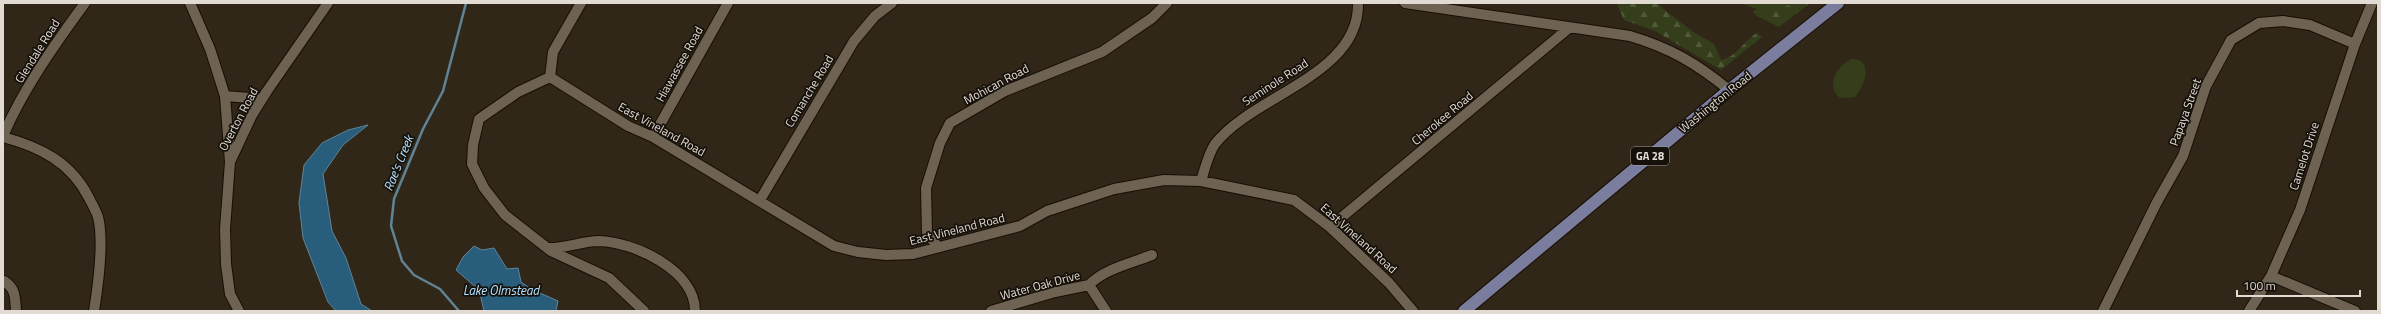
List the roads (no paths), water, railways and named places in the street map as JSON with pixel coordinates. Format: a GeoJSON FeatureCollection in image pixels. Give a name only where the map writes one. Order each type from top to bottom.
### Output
{"type":"FeatureCollection","features":[{"type":"Feature","properties":{"kind":"main road","name":"Washington Road"},"geometry":{"type":"LineString","coordinates":[[1464,311],[1728,90],[1838,3]]}},
{"type":"Feature","properties":{"kind":"street","name":"Glendale Road"},"geometry":{"type":"LineString","coordinates":[[3,136],[10,119],[84,3]]}},
{"type":"Feature","properties":{"kind":"street"},"geometry":{"type":"LineString","coordinates":[[190,3],[210,49],[225,96],[230,162]]}},
{"type":"Feature","properties":{"kind":"street","name":"Overton Road"},"geometry":{"type":"LineString","coordinates":[[239,311],[230,294],[226,264],[225,229],[230,162],[262,99],[328,3]]}},
{"type":"Feature","properties":{"kind":"street","name":"Hiawassee Road"},"geometry":{"type":"LineString","coordinates":[[653,137],[728,3]]}},
{"type":"Feature","properties":{"kind":"street","name":"Comanche Road"},"geometry":{"type":"LineString","coordinates":[[760,200],[854,41],[875,16],[892,3]]}},
{"type":"Feature","properties":{"kind":"street","name":"Mohican Road"},"geometry":{"type":"LineString","coordinates":[[938,247],[927,233],[926,188],[940,143],[950,123],[1005,91],[1102,52],[1152,18],[1167,3]]}},
{"type":"Feature","properties":{"kind":"street","name":"Seminole Road"},"geometry":{"type":"LineString","coordinates":[[1201,181],[1215,145],[1227,131],[1255,110],[1321,68],[1342,49],[1353,31],[1359,16],[1358,3]]}},
{"type":"Feature","properties":{"kind":"street"},"geometry":{"type":"LineString","coordinates":[[1405,3],[1630,36],[1662,46],[1704,70],[1728,90]]}},
{"type":"Feature","properties":{"kind":"street","name":"Camelot Drive"},"geometry":{"type":"LineString","coordinates":[[2249,311],[2272,276],[2300,210],[2355,44],[2372,3]]}},
{"type":"Feature","properties":{"kind":"street"},"geometry":{"type":"LineString","coordinates":[[579,6],[553,52],[550,77],[518,92],[479,119],[473,145],[472,164],[484,188],[505,215],[547,248],[609,278],[644,311]]}},
{"type":"Feature","properties":{"kind":"street","name":"Papaya Street"},"geometry":{"type":"LineString","coordinates":[[2104,311],[2157,202],[2183,156],[2206,86],[2230,40],[2259,23],[2283,22],[2310,25],[2355,44]]}},
{"type":"Feature","properties":{"kind":"street","name":"Cherokee Road"},"geometry":{"type":"LineString","coordinates":[[1330,227],[1569,28]]}},
{"type":"Feature","properties":{"kind":"street","name":"East Vineland Road"},"geometry":{"type":"LineString","coordinates":[[550,77],[628,126],[653,137],[760,200],[834,246],[858,252],[886,255],[913,254],[1020,226],[1047,212],[1114,189],[1164,180],[1201,181],[1294,200],[1330,227],[1389,283],[1413,311]]}},
{"type":"Feature","properties":{"kind":"street"},"geometry":{"type":"LineString","coordinates":[[225,96],[262,99]]}},
{"type":"Feature","properties":{"kind":"street"},"geometry":{"type":"LineString","coordinates":[[3,136],[47,152],[66,166],[84,188],[98,216],[101,237],[94,311]]}},
{"type":"Feature","properties":{"kind":"street"},"geometry":{"type":"LineString","coordinates":[[547,248],[596,241],[607,242],[651,256],[669,265],[681,277],[695,303],[695,311]]}},
{"type":"Feature","properties":{"kind":"street"},"geometry":{"type":"LineString","coordinates":[[1089,285],[1095,279],[1107,273],[1152,255]]}},
{"type":"Feature","properties":{"kind":"street"},"geometry":{"type":"LineString","coordinates":[[2272,276],[2355,311]]}},
{"type":"Feature","properties":{"kind":"street"},"geometry":{"type":"LineString","coordinates":[[4,282],[11,286],[15,293],[16,311]]}},
{"type":"Feature","properties":{"kind":"street","name":"Water Oak Drive"},"geometry":{"type":"LineString","coordinates":[[991,311],[1055,292],[1089,285],[1106,311]]}},
{"type":"Feature","properties":{"kind":"water"},"geometry":{"type":"Polygon","coordinates":[[[368,125],[343,145],[323,174],[332,231],[346,258],[361,304],[372,311],[336,311],[328,302],[303,238],[299,203],[304,165],[322,143],[348,130],[368,125]]]}},
{"type":"Feature","properties":{"kind":"water","name":"Lake Olmstead"},"geometry":{"type":"Polygon","coordinates":[[[474,246],[482,250],[494,248],[507,269],[518,268],[521,282],[531,289],[558,301],[556,311],[484,311],[479,290],[456,270],[463,257],[474,246]]]}},
{"type":"Feature","properties":{"kind":"waterway","name":"Rae's Creek"},"geometry":{"type":"LineString","coordinates":[[459,311],[440,289],[414,275],[402,261],[391,226],[394,199],[423,129],[443,91],[466,3]]}}]}
